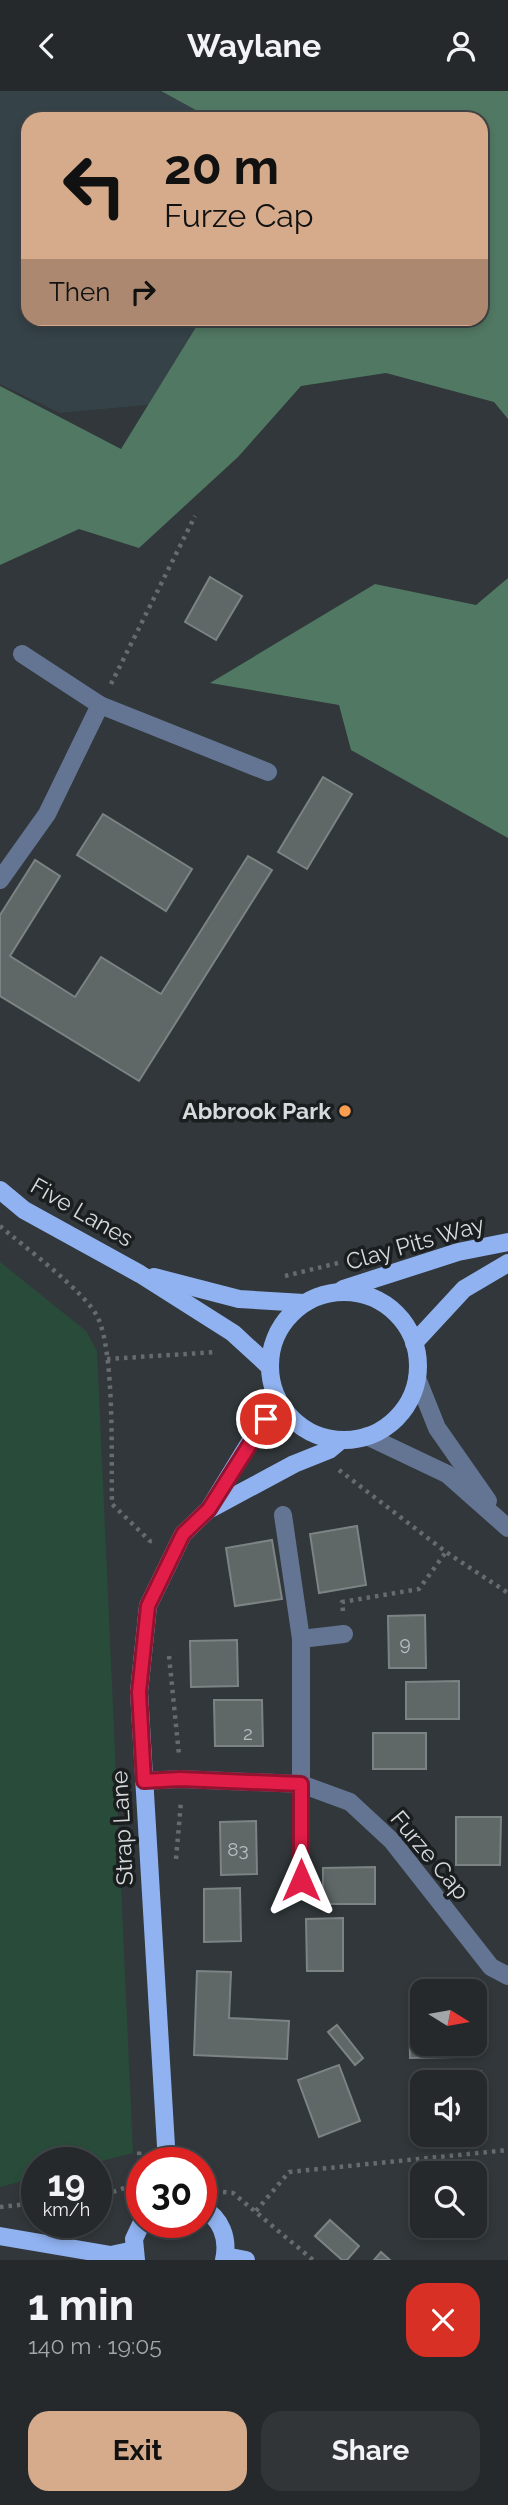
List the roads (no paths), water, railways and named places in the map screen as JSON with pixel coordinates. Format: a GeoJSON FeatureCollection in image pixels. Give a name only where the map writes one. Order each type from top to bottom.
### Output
{"type":"FeatureCollection","features":[{"type":"Feature","properties":{"kind":"main road","name":"Five Lanes"},"geometry":{"type":"LineString","coordinates":[[0,1190],[24,1210],[140,1273],[233,1333],[270,1367]]}},
{"type":"Feature","properties":{"kind":"main road","name":"Clay Pits Way"},"geometry":{"type":"LineString","coordinates":[[337,1291],[458,1252],[508,1242]]}},
{"type":"Feature","properties":{"kind":"main road","name":"Clay Pits Way"},"geometry":{"type":"LineString","coordinates":[[414,1343],[464,1289],[508,1263]]}},
{"type":"Feature","properties":{"kind":"main road","name":"Five Lanes"},"geometry":{"type":"LineString","coordinates":[[140,1273],[239,1299],[304,1303]]}},
{"type":"Feature","properties":{"kind":"main road"},"geometry":{"type":"LineString","coordinates":[[337,1291],[354,1292],[384,1303],[408,1327],[414,1343],[417,1378],[405,1408],[395,1420],[367,1436],[341,1440],[310,1432],[297,1423],[277,1398],[270,1367],[275,1337],[292,1312],[304,1303],[337,1291]]}},
{"type":"Feature","properties":{"kind":"main road","name":"Strap Lane"},"geometry":{"type":"LineString","coordinates":[[166,2147],[139,1692],[148,1606],[183,1534],[209,1509],[277,1398]]}},
{"type":"Feature","properties":{"kind":"main road","name":"Strap Lane"},"geometry":{"type":"LineString","coordinates":[[209,1509],[294,1464],[329,1450],[341,1440]]}},
{"type":"Feature","properties":{"kind":"main road"},"geometry":{"type":"LineString","coordinates":[[217,2221],[226,2245],[225,2258],[246,2260]]}},
{"type":"Feature","properties":{"kind":"main road"},"geometry":{"type":"LineString","coordinates":[[0,2237],[111,2255],[135,2255]]}},
{"type":"Feature","properties":{"kind":"street"},"geometry":{"type":"LineString","coordinates":[[22,654],[100,705],[268,772]]}},
{"type":"Feature","properties":{"kind":"street"},"geometry":{"type":"LineString","coordinates":[[0,880],[47,814],[100,705]]}},
{"type":"Feature","properties":{"kind":"street"},"geometry":{"type":"LineString","coordinates":[[417,1378],[437,1428],[503,1523]]}},
{"type":"Feature","properties":{"kind":"street"},"geometry":{"type":"LineString","coordinates":[[367,1436],[447,1474],[503,1523]]}},
{"type":"Feature","properties":{"kind":"street"},"geometry":{"type":"LineString","coordinates":[[283,1515],[300,1639],[301,1880]]}},
{"type":"Feature","properties":{"kind":"street"},"geometry":{"type":"LineString","coordinates":[[300,1639],[344,1635]]}},
{"type":"Feature","properties":{"kind":"street","name":"Furze Cap"},"geometry":{"type":"LineString","coordinates":[[144,1781],[180,1779],[301,1784],[350,1802],[392,1841],[491,1967],[508,1976]]}},
{"type":"Feature","properties":{"kind":"place","name":"Abbrook Park"},"geometry":{"type":"Point","coordinates":[345,1111]}}]}
